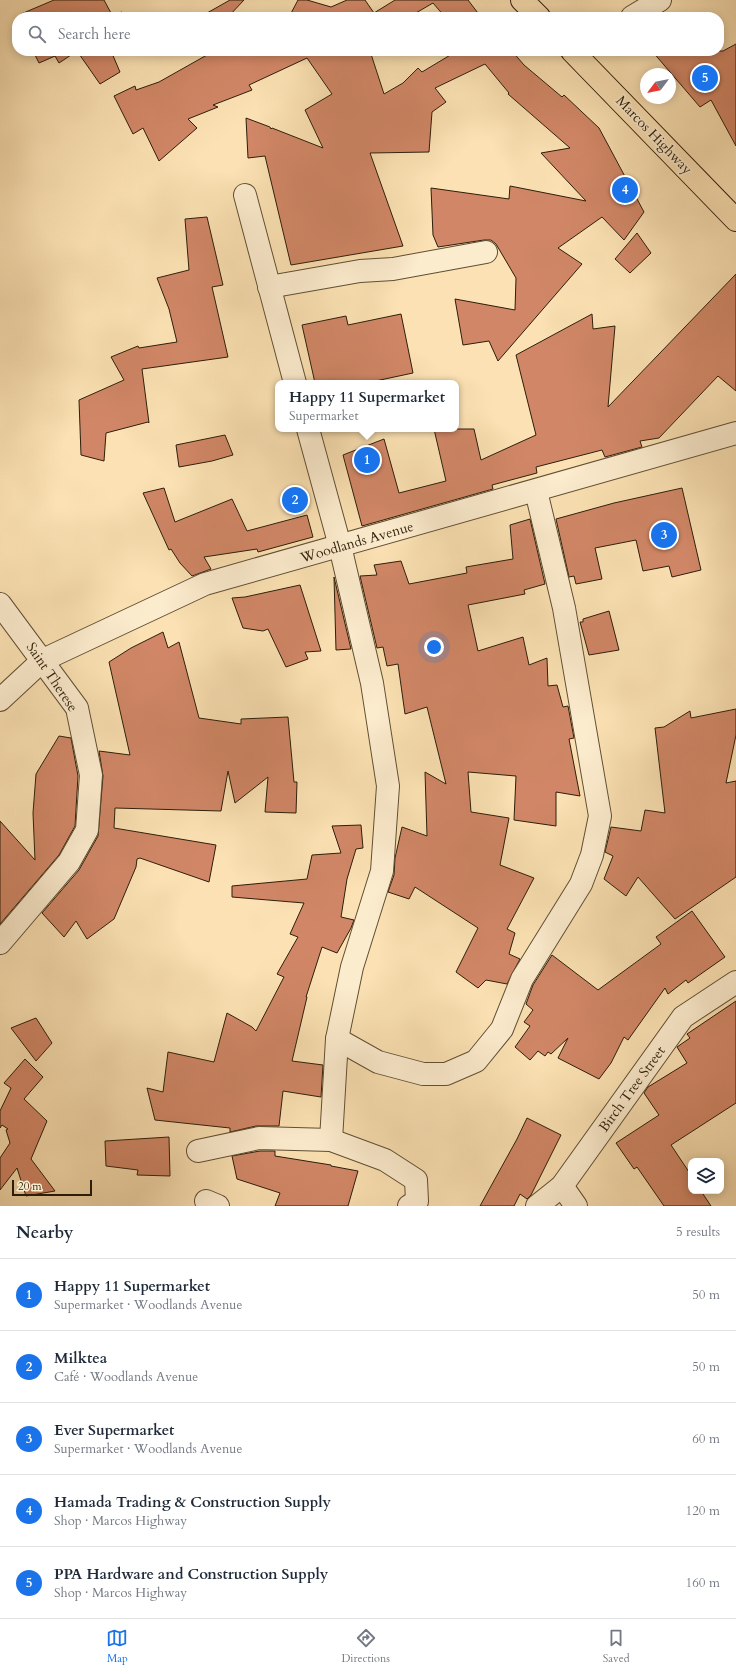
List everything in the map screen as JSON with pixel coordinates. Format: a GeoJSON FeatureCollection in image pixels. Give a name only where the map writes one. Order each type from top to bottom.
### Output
{"type":"FeatureCollection","features":[{"type":"Feature","properties":{"kind":"main road"},"geometry":{"type":"LineString","coordinates":[[522,0],[534,12]]}},
{"type":"Feature","properties":{"kind":"main road","name":"Marcos Highway"},"geometry":{"type":"LineString","coordinates":[[578,56],[736,220]]}},
{"type":"Feature","properties":{"kind":"street"},"geometry":{"type":"LineString","coordinates":[[640,12],[660,0]]}},
{"type":"Feature","properties":{"kind":"street"},"geometry":{"type":"LineString","coordinates":[[245,195],[295,380]]}},
{"type":"Feature","properties":{"kind":"street"},"geometry":{"type":"LineString","coordinates":[[269,287],[360,271],[393,269],[486,252]]}},
{"type":"Feature","properties":{"kind":"street"},"geometry":{"type":"LineString","coordinates":[[309,432],[340,546],[372,683],[388,786],[382,871],[352,967],[336,1039],[331,1140]]}},
{"type":"Feature","properties":{"kind":"street","name":"Woodlands Avenue"},"geometry":{"type":"LineString","coordinates":[[0,700],[42,660],[205,584],[736,433]]}},
{"type":"Feature","properties":{"kind":"street"},"geometry":{"type":"LineString","coordinates":[[336,1039],[378,1062],[422,1074],[446,1074],[476,1061],[502,1029],[522,979],[581,884],[592,856],[600,816],[564,608],[536,491]]}},
{"type":"Feature","properties":{"kind":"street","name":"Saint Therese"},"geometry":{"type":"LineString","coordinates":[[0,604],[77,708],[91,775],[87,830],[69,862],[0,943]]}},
{"type":"Feature","properties":{"kind":"street","name":"Birch Tree Street"},"geometry":{"type":"LineString","coordinates":[[537,1206],[562,1186],[683,1017],[736,982]]}},
{"type":"Feature","properties":{"kind":"street"},"geometry":{"type":"LineString","coordinates":[[198,1151],[259,1138],[331,1140],[385,1160],[416,1180],[417,1201],[409,1206]]}},
{"type":"Feature","properties":{"kind":"street"},"geometry":{"type":"LineString","coordinates":[[562,1186],[576,1206]]}},
{"type":"Feature","properties":{"kind":"building"},"geometry":{"type":"Polygon","coordinates":[[[54,0],[104,0],[110,12],[26,12],[54,0]]]}},
{"type":"Feature","properties":{"kind":"building"},"geometry":{"type":"Polygon","coordinates":[[[230,0],[244,0],[233,12],[209,12],[230,0]]]}},
{"type":"Feature","properties":{"kind":"building"},"geometry":{"type":"Polygon","coordinates":[[[298,0],[307,0],[331,7],[347,0],[365,0],[373,12],[292,12],[298,0]]]}},
{"type":"Feature","properties":{"kind":"building"},"geometry":{"type":"Polygon","coordinates":[[[395,0],[468,0],[477,12],[441,12],[433,3],[418,12],[376,12],[395,0]]]}},
{"type":"Feature","properties":{"kind":"building"},"geometry":{"type":"Polygon","coordinates":[[[736,44],[736,146],[711,100],[700,107],[676,79],[676,68],[667,68],[656,56],[724,56],[724,50],[736,44]]]}},
{"type":"Feature","properties":{"kind":"building"},"geometry":{"type":"Polygon","coordinates":[[[36,56],[55,56],[39,63],[36,56]]]}},
{"type":"Feature","properties":{"kind":"building"},"geometry":{"type":"Polygon","coordinates":[[[55,56],[70,56],[59,63],[55,56]]]}},
{"type":"Feature","properties":{"kind":"building"},"geometry":{"type":"Polygon","coordinates":[[[80,56],[113,56],[120,72],[100,84],[80,56]]]}},
{"type":"Feature","properties":{"kind":"building"},"geometry":{"type":"Polygon","coordinates":[[[205,56],[372,56],[384,94],[403,83],[418,68],[422,72],[449,56],[516,56],[524,65],[562,97],[564,95],[599,128],[644,212],[624,240],[602,217],[558,248],[582,264],[498,361],[489,341],[463,345],[455,299],[515,310],[516,278],[496,244],[491,240],[438,247],[433,235],[431,188],[509,199],[510,186],[586,201],[541,153],[570,148],[508,94],[509,93],[485,64],[435,88],[446,102],[432,112],[429,152],[370,153],[403,246],[291,265],[265,156],[248,158],[246,118],[323,148],[305,110],[332,94],[307,58],[249,85],[252,90],[213,105],[218,107],[188,119],[197,128],[159,161],[143,128],[133,134],[114,96],[135,86],[136,90],[159,82],[205,56]]]}},
{"type":"Feature","properties":{"kind":"building"},"geometry":{"type":"Polygon","coordinates":[[[207,217],[223,285],[212,287],[228,357],[142,369],[149,423],[148,422],[106,433],[104,461],[81,455],[79,400],[124,380],[111,357],[138,346],[139,348],[177,342],[169,309],[157,278],[189,270],[185,219],[207,217]]]}},
{"type":"Feature","properties":{"kind":"building"},"geometry":{"type":"Polygon","coordinates":[[[637,233],[651,253],[630,273],[615,259],[637,233]]]}},
{"type":"Feature","properties":{"kind":"building"},"geometry":{"type":"Polygon","coordinates":[[[736,274],[736,391],[718,376],[659,438],[640,441],[642,447],[605,457],[602,450],[536,467],[537,473],[492,485],[493,489],[362,526],[343,455],[384,439],[399,493],[446,481],[435,432],[459,432],[459,429],[474,429],[481,460],[536,435],[516,355],[592,314],[593,329],[615,326],[608,407],[736,274]]]}},
{"type":"Feature","properties":{"kind":"building"},"geometry":{"type":"Polygon","coordinates":[[[401,314],[413,373],[380,380],[314,380],[302,325],[346,316],[348,325],[401,314]]]}},
{"type":"Feature","properties":{"kind":"building"},"geometry":{"type":"Polygon","coordinates":[[[225,435],[233,455],[212,461],[179,467],[176,445],[225,435]]]}},
{"type":"Feature","properties":{"kind":"building"},"geometry":{"type":"Polygon","coordinates":[[[164,488],[175,522],[232,499],[247,531],[307,515],[313,537],[258,552],[257,549],[204,557],[211,569],[192,576],[180,563],[171,549],[169,550],[143,493],[164,488]]]}},
{"type":"Feature","properties":{"kind":"building"},"geometry":{"type":"Polygon","coordinates":[[[682,488],[701,570],[672,577],[669,566],[643,571],[636,540],[595,548],[602,579],[576,584],[574,576],[569,577],[556,519],[614,503],[682,488]]]}},
{"type":"Feature","properties":{"kind":"building"},"geometry":{"type":"Polygon","coordinates":[[[530,519],[545,584],[524,590],[525,594],[468,605],[478,651],[523,637],[529,665],[547,658],[548,686],[557,685],[563,707],[568,706],[574,738],[569,739],[580,796],[556,792],[556,826],[514,820],[516,776],[468,772],[471,812],[509,818],[500,865],[534,878],[507,929],[515,933],[509,954],[520,959],[507,984],[486,980],[478,988],[456,972],[478,928],[415,887],[409,899],[388,892],[394,875],[395,858],[402,827],[427,836],[425,772],[446,784],[427,707],[405,714],[398,664],[387,666],[383,647],[377,648],[360,576],[377,575],[374,565],[401,561],[409,584],[467,573],[466,567],[513,559],[510,525],[530,519]]]}},
{"type":"Feature","properties":{"kind":"building"},"geometry":{"type":"Polygon","coordinates":[[[334,577],[351,649],[336,650],[334,577]]]}},
{"type":"Feature","properties":{"kind":"building"},"geometry":{"type":"Polygon","coordinates":[[[300,585],[321,651],[305,652],[308,659],[286,667],[268,629],[263,631],[243,628],[232,598],[245,597],[300,585]]]}},
{"type":"Feature","properties":{"kind":"building"},"geometry":{"type":"Polygon","coordinates":[[[609,611],[619,650],[589,655],[580,622],[583,622],[583,619],[609,611]]]}},
{"type":"Feature","properties":{"kind":"building"},"geometry":{"type":"Polygon","coordinates":[[[163,632],[168,648],[179,642],[199,718],[241,724],[241,719],[288,717],[294,782],[297,782],[296,813],[265,812],[268,777],[235,803],[228,771],[221,811],[115,808],[114,828],[216,845],[209,882],[140,858],[137,859],[136,867],[114,919],[87,939],[76,921],[64,937],[42,913],[79,870],[98,836],[103,776],[99,751],[130,755],[109,662],[131,648],[163,632]]]}},
{"type":"Feature","properties":{"kind":"building"},"geometry":{"type":"Polygon","coordinates":[[[736,709],[736,735],[726,783],[736,781],[736,877],[675,919],[638,877],[626,896],[604,879],[613,856],[605,852],[611,827],[641,831],[645,810],[665,813],[655,728],[664,727],[690,711],[691,718],[736,709]]]}},
{"type":"Feature","properties":{"kind":"building"},"geometry":{"type":"Polygon","coordinates":[[[59,736],[71,738],[78,776],[75,826],[59,855],[0,924],[0,821],[35,860],[33,813],[36,774],[59,736]]]}},
{"type":"Feature","properties":{"kind":"building"},"geometry":{"type":"Polygon","coordinates":[[[361,825],[363,848],[356,849],[347,879],[341,917],[354,920],[337,953],[322,947],[306,997],[292,1061],[323,1065],[321,1097],[283,1091],[279,1126],[256,1126],[230,1132],[230,1128],[155,1120],[147,1088],[163,1092],[168,1052],[214,1062],[227,1013],[252,1027],[256,1031],[284,977],[277,974],[298,937],[290,934],[304,903],[232,897],[232,886],[307,879],[312,855],[341,853],[332,826],[361,825]]]}},
{"type":"Feature","properties":{"kind":"building"},"geometry":{"type":"Polygon","coordinates":[[[692,911],[725,957],[688,983],[686,980],[668,994],[665,988],[628,1040],[624,1037],[611,1063],[599,1079],[558,1058],[568,1038],[551,1054],[548,1052],[545,1056],[538,1051],[530,1060],[515,1047],[530,1026],[524,1022],[533,1010],[526,1004],[533,985],[552,955],[598,990],[661,944],[656,937],[692,911]]]}},
{"type":"Feature","properties":{"kind":"building"},"geometry":{"type":"Polygon","coordinates":[[[736,1001],[736,1103],[671,1145],[688,1170],[688,1194],[703,1194],[711,1206],[664,1206],[637,1167],[634,1169],[616,1143],[659,1115],[644,1093],[648,1087],[687,1063],[677,1047],[690,1038],[687,1034],[736,1001]]]}},
{"type":"Feature","properties":{"kind":"building"},"geometry":{"type":"Polygon","coordinates":[[[36,1018],[52,1043],[36,1061],[11,1028],[36,1018]]]}},
{"type":"Feature","properties":{"kind":"building"},"geometry":{"type":"Polygon","coordinates":[[[25,1059],[43,1077],[24,1099],[47,1121],[31,1159],[55,1191],[26,1196],[17,1168],[0,1190],[0,1158],[10,1143],[6,1130],[8,1129],[2,1125],[0,1128],[0,1111],[11,1088],[4,1083],[25,1059]]]}},
{"type":"Feature","properties":{"kind":"building"},"geometry":{"type":"Polygon","coordinates":[[[527,1118],[561,1135],[531,1195],[527,1199],[520,1194],[514,1206],[480,1206],[517,1139],[527,1118]]]}},
{"type":"Feature","properties":{"kind":"building"},"geometry":{"type":"Polygon","coordinates":[[[169,1137],[170,1176],[137,1175],[138,1170],[106,1166],[105,1141],[169,1137]]]}},
{"type":"Feature","properties":{"kind":"building"},"geometry":{"type":"Polygon","coordinates":[[[260,1151],[275,1151],[275,1156],[358,1171],[348,1206],[275,1206],[280,1193],[237,1179],[232,1156],[260,1151]]]}},
{"type":"Feature","properties":{"kind":"place","name":"PPA Hardware and Construction Supply"},"geometry":{"type":"Point","coordinates":[705,78]}},
{"type":"Feature","properties":{"kind":"place","name":"Hamada Trading & Construction Supply"},"geometry":{"type":"Point","coordinates":[625,190]}},
{"type":"Feature","properties":{"kind":"place","name":"Happy 11 Supermarket"},"geometry":{"type":"Point","coordinates":[367,460]}},
{"type":"Feature","properties":{"kind":"place","name":"Milktea"},"geometry":{"type":"Point","coordinates":[295,500]}},
{"type":"Feature","properties":{"kind":"place","name":"Ever Supermarket"},"geometry":{"type":"Point","coordinates":[664,535]}}]}
